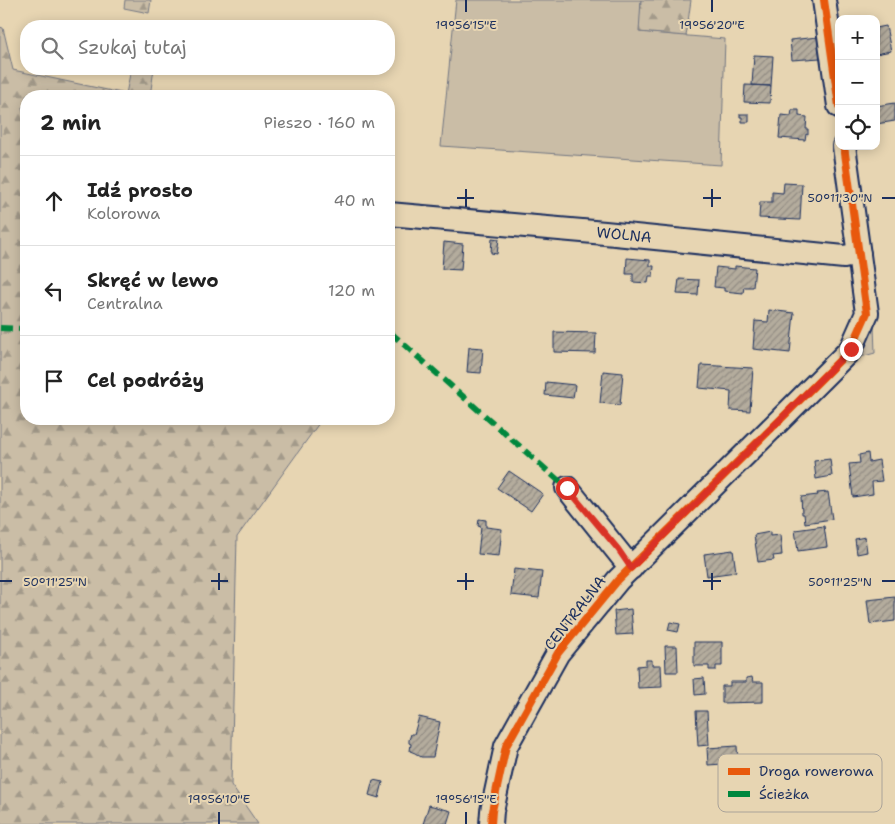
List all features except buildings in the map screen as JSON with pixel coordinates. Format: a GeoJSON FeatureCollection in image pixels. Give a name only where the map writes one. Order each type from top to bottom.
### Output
{"type":"FeatureCollection","features":[{"type":"Feature","properties":{"kind":"street"},"geometry":{"type":"LineString","coordinates":[[824,0],[839,105]]}},
{"type":"Feature","properties":{"kind":"street","name":"CENTRALNA"},"geometry":{"type":"LineString","coordinates":[[491,824],[506,746],[558,653],[618,580],[851,349],[867,314],[845,150]]}},
{"type":"Feature","properties":{"kind":"street","name":"WOLNA"},"geometry":{"type":"LineString","coordinates":[[395,215],[844,257],[859,254]]}},
{"type":"Feature","properties":{"kind":"street"},"geometry":{"type":"LineString","coordinates":[[567,488],[618,549],[631,568]]}},
{"type":"Feature","properties":{"kind":"green space"},"geometry":{"type":"Polygon","coordinates":[[[125,0],[151,0],[149,13],[124,8],[125,0]]]}},
{"type":"Feature","properties":{"kind":"green space"},"geometry":{"type":"Polygon","coordinates":[[[456,0],[641,0],[640,32],[725,39],[721,165],[441,146],[456,0]]]}},
{"type":"Feature","properties":{"kind":"green space"},"geometry":{"type":"Polygon","coordinates":[[[641,0],[691,0],[686,36],[639,32],[641,0]]]}},
{"type":"Feature","properties":{"kind":"green space"},"geometry":{"type":"Polygon","coordinates":[[[0,27],[3,28],[13,70],[20,71],[20,75],[37,75],[107,90],[20,90],[20,425],[318,425],[237,537],[231,785],[258,824],[0,824],[0,27]]]}},
{"type":"Feature","properties":{"kind":"green space"},"geometry":{"type":"Polygon","coordinates":[[[130,75],[153,75],[151,90],[127,90],[130,75]]]}},
{"type":"Feature","properties":{"kind":"green space"},"geometry":{"type":"Polygon","coordinates":[[[868,325],[874,325],[875,353],[857,358],[868,325]]]}},
{"type":"Feature","properties":{"kind":"marked path"},"geometry":{"type":"LineString","coordinates":[[0,328],[20,329]]}},
{"type":"Feature","properties":{"kind":"marked path"},"geometry":{"type":"LineString","coordinates":[[395,337],[567,488]]}},
{"type":"Feature","properties":{"kind":"cycle path"},"geometry":{"type":"LineString","coordinates":[[824,0],[839,105]]}},
{"type":"Feature","properties":{"kind":"cycle path"},"geometry":{"type":"LineString","coordinates":[[491,824],[506,746],[558,653],[618,580],[851,349],[867,313],[845,150]]}},
{"type":"Feature","properties":{"kind":"route"},"geometry":{"type":"LineString","coordinates":[[567,488],[618,549],[631,568],[782,420],[851,349]]}}]}
